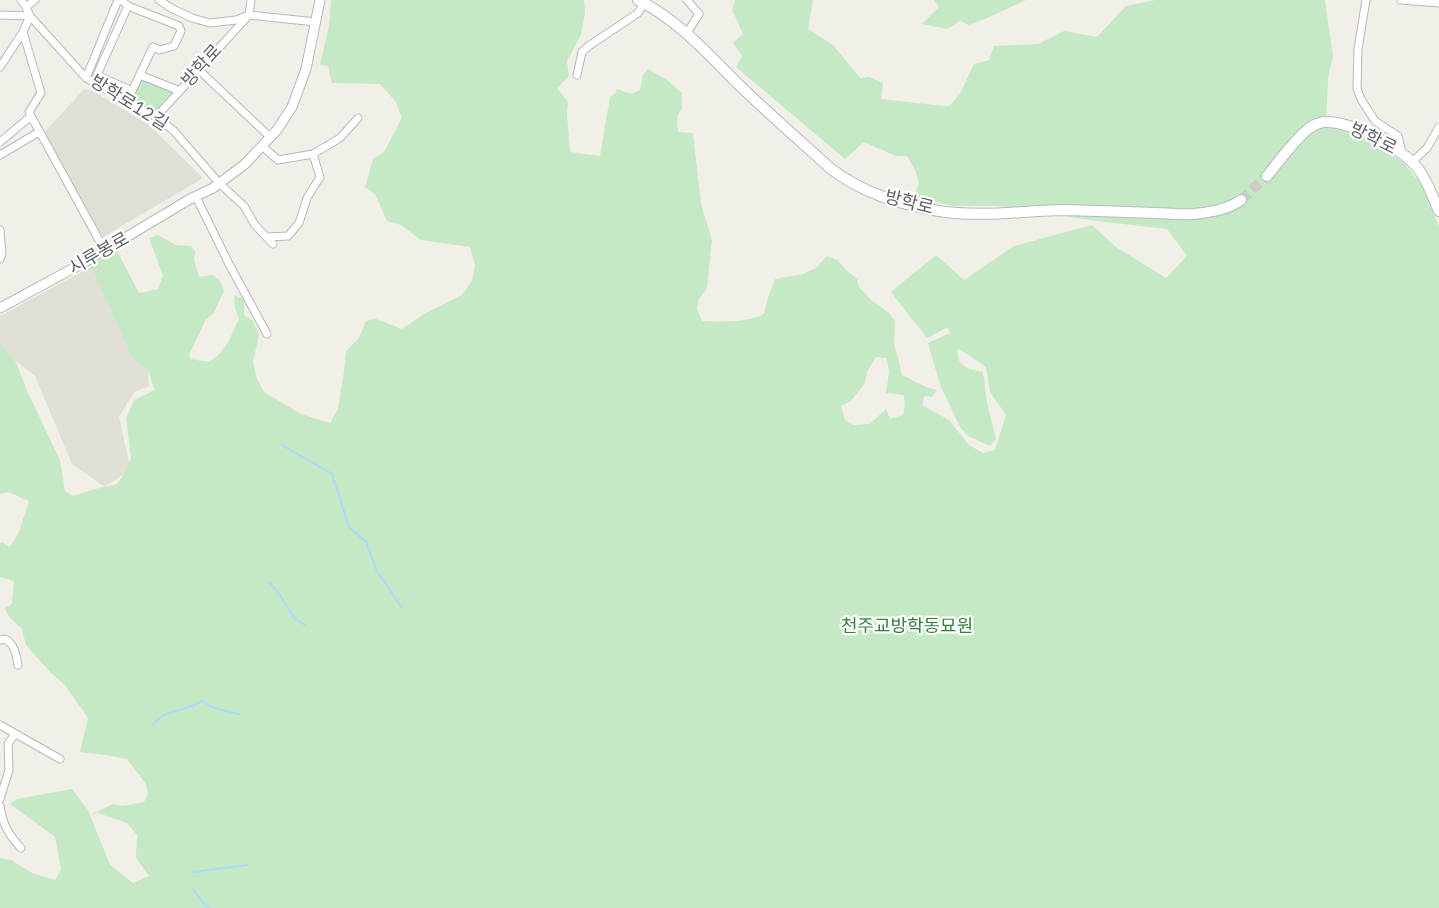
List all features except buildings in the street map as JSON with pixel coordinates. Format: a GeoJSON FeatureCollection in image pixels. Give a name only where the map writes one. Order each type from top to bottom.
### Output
{"type":"FeatureCollection","features":[{"type":"Feature","properties":{"kind":"main road","name":"방학로"},"geometry":{"type":"LineString","coordinates":[[643,1],[688,34],[739,84],[841,177],[884,198],[941,211],[984,214],[1067,210],[1192,214],[1227,208],[1241,200]]}},
{"type":"Feature","properties":{"kind":"main road","name":"방학로"},"geometry":{"type":"LineString","coordinates":[[1267,176],[1310,127],[1324,122],[1344,124],[1370,134],[1402,153],[1412,162],[1425,179],[1439,212]]}},
{"type":"Feature","properties":{"kind":"street","name":"방학로12길"},"geometry":{"type":"LineString","coordinates":[[21,0],[30,16],[86,78],[156,117],[174,131],[219,183]]}},
{"type":"Feature","properties":{"kind":"street"},"geometry":{"type":"LineString","coordinates":[[26,7],[35,0]]}},
{"type":"Feature","properties":{"kind":"street"},"geometry":{"type":"LineString","coordinates":[[86,78],[119,0],[128,6],[180,26],[174,46],[160,50],[153,47],[132,91],[97,75],[128,6]]}},
{"type":"Feature","properties":{"kind":"street","name":"방학로"},"geometry":{"type":"LineString","coordinates":[[159,0],[192,18],[210,23],[236,20],[249,15],[316,22]]}},
{"type":"Feature","properties":{"kind":"street"},"geometry":{"type":"LineString","coordinates":[[249,15],[251,0]]}},
{"type":"Feature","properties":{"kind":"street","name":"시루봉로"},"geometry":{"type":"LineString","coordinates":[[0,308],[213,188],[245,164],[277,130],[292,107],[306,69],[320,0]]}},
{"type":"Feature","properties":{"kind":"street"},"geometry":{"type":"LineString","coordinates":[[687,0],[699,14],[688,34]]}},
{"type":"Feature","properties":{"kind":"street"},"geometry":{"type":"LineString","coordinates":[[1366,0],[1358,49],[1357,89],[1362,101],[1375,121],[1398,136],[1402,153]]}},
{"type":"Feature","properties":{"kind":"street"},"geometry":{"type":"LineString","coordinates":[[1401,0],[1439,3]]}},
{"type":"Feature","properties":{"kind":"street","name":"방학로"},"geometry":{"type":"LineString","coordinates":[[576,75],[582,52],[590,44],[638,13],[643,1]]}},
{"type":"Feature","properties":{"kind":"street"},"geometry":{"type":"LineString","coordinates":[[0,15],[30,16],[23,32],[0,66]]}},
{"type":"Feature","properties":{"kind":"street","name":"방학로"},"geometry":{"type":"LineString","coordinates":[[156,117],[249,15]]}},
{"type":"Feature","properties":{"kind":"street"},"geometry":{"type":"LineString","coordinates":[[23,32],[41,93],[29,112],[105,250]]}},
{"type":"Feature","properties":{"kind":"street"},"geometry":{"type":"LineString","coordinates":[[199,70],[270,137]]}},
{"type":"Feature","properties":{"kind":"street"},"geometry":{"type":"LineString","coordinates":[[140,75],[180,91]]}},
{"type":"Feature","properties":{"kind":"street"},"geometry":{"type":"LineString","coordinates":[[0,142],[31,116]]}},
{"type":"Feature","properties":{"kind":"street"},"geometry":{"type":"LineString","coordinates":[[262,146],[278,160],[314,154],[340,138],[358,118]]}},
{"type":"Feature","properties":{"kind":"street"},"geometry":{"type":"LineString","coordinates":[[1412,162],[1428,148],[1439,128]]}},
{"type":"Feature","properties":{"kind":"street"},"geometry":{"type":"LineString","coordinates":[[0,155],[39,132]]}},
{"type":"Feature","properties":{"kind":"street"},"geometry":{"type":"LineString","coordinates":[[266,237],[288,236],[299,223],[307,198],[320,178],[314,154]]}},
{"type":"Feature","properties":{"kind":"street"},"geometry":{"type":"LineString","coordinates":[[219,183],[244,206],[255,225],[273,244]]}},
{"type":"Feature","properties":{"kind":"street"},"geometry":{"type":"LineString","coordinates":[[196,197],[267,334]]}},
{"type":"Feature","properties":{"kind":"street"},"geometry":{"type":"LineString","coordinates":[[0,230],[2,254],[0,258]]}},
{"type":"Feature","properties":{"kind":"street"},"geometry":{"type":"LineString","coordinates":[[0,640],[5,639],[11,642],[18,665]]}},
{"type":"Feature","properties":{"kind":"street"},"geometry":{"type":"LineString","coordinates":[[0,725],[60,759]]}},
{"type":"Feature","properties":{"kind":"street"},"geometry":{"type":"LineString","coordinates":[[0,799],[9,770],[8,744],[15,734]]}},
{"type":"Feature","properties":{"kind":"street"},"geometry":{"type":"LineString","coordinates":[[0,806],[2,820],[10,836],[21,848]]}},
{"type":"Feature","properties":{"kind":"shaded area"},"geometry":{"type":"Polygon","coordinates":[[[84,89],[93,91],[149,125],[202,177],[200,180],[103,237],[43,134],[84,89]]]}},
{"type":"Feature","properties":{"kind":"shaded area"},"geometry":{"type":"Polygon","coordinates":[[[91,267],[132,357],[148,371],[149,386],[134,392],[119,417],[129,463],[124,474],[105,487],[72,464],[35,376],[15,360],[0,343],[0,316],[91,267]]]}},
{"type":"Feature","properties":{"kind":"green space","name":"천주교방학동묘원"},"geometry":{"type":"Polygon","coordinates":[[[331,0],[584,0],[585,13],[581,35],[567,61],[569,76],[557,88],[568,102],[570,152],[600,156],[610,97],[615,94],[617,89],[631,94],[640,90],[643,75],[648,69],[667,80],[682,93],[682,108],[677,117],[678,132],[693,133],[701,204],[712,240],[707,288],[699,299],[697,309],[702,321],[726,322],[750,319],[764,314],[775,279],[803,274],[816,268],[827,256],[837,260],[857,279],[859,287],[871,300],[889,313],[895,321],[894,345],[902,375],[926,387],[937,390],[932,397],[924,396],[922,405],[949,420],[969,445],[983,453],[995,450],[1006,415],[990,392],[986,367],[958,348],[959,359],[964,366],[983,372],[987,402],[996,439],[990,446],[968,436],[960,427],[940,385],[928,343],[950,333],[948,327],[927,338],[891,292],[936,255],[964,280],[1014,246],[1092,225],[1116,247],[1166,278],[1187,256],[1167,229],[1097,221],[1001,206],[952,206],[914,196],[919,184],[916,172],[907,156],[896,156],[864,142],[845,159],[736,67],[742,56],[733,43],[743,34],[732,10],[735,0],[813,0],[808,29],[833,45],[860,78],[869,77],[883,83],[881,99],[949,106],[960,94],[974,64],[989,60],[994,46],[1038,44],[1064,31],[1097,37],[1126,6],[1155,0],[1325,0],[1333,56],[1328,78],[1326,127],[1359,135],[1403,162],[1421,184],[1439,227],[1439,908],[0,908],[0,858],[11,860],[32,873],[55,880],[61,869],[55,837],[10,804],[17,799],[72,789],[88,810],[110,865],[133,883],[149,876],[136,858],[137,835],[127,823],[98,813],[92,814],[113,804],[123,806],[144,802],[148,794],[146,784],[127,759],[80,752],[88,718],[65,685],[51,673],[26,645],[22,629],[9,617],[5,608],[12,604],[14,581],[0,577],[0,543],[2,542],[10,547],[19,532],[29,501],[8,492],[0,494],[0,343],[15,360],[28,393],[60,460],[65,491],[73,496],[117,484],[131,458],[126,418],[134,400],[155,390],[148,371],[132,357],[91,267],[116,249],[139,293],[158,289],[163,275],[149,238],[158,235],[176,245],[191,246],[195,251],[194,260],[199,277],[213,275],[220,281],[224,291],[213,314],[206,319],[189,355],[190,359],[209,362],[220,353],[239,319],[235,308],[234,295],[244,299],[244,315],[253,321],[259,335],[253,362],[257,379],[264,392],[301,414],[330,423],[338,409],[346,351],[359,338],[366,321],[376,319],[402,329],[424,314],[462,295],[472,281],[475,265],[470,247],[421,240],[401,225],[387,221],[375,194],[365,187],[373,159],[384,152],[402,118],[396,102],[380,84],[332,83],[328,66],[320,65],[329,25],[331,0]],[[876,357],[867,372],[865,383],[851,401],[841,406],[845,420],[854,425],[870,424],[886,409],[890,419],[903,415],[905,406],[904,395],[886,393],[889,373],[887,358],[876,357]]]}},
{"type":"Feature","properties":{"kind":"green space"},"geometry":{"type":"Polygon","coordinates":[[[934,0],[1026,0],[969,25],[960,21],[947,29],[922,24],[939,7],[934,0]]]}},
{"type":"Feature","properties":{"kind":"green space"},"geometry":{"type":"Polygon","coordinates":[[[142,79],[175,92],[156,113],[132,100],[142,79]]]}},
{"type":"Feature","properties":{"kind":"waterway"},"geometry":{"type":"LineString","coordinates":[[282,445],[332,474],[349,527],[366,542],[377,571],[402,608]]}},
{"type":"Feature","properties":{"kind":"waterway"},"geometry":{"type":"LineString","coordinates":[[270,583],[295,619],[305,625]]}},
{"type":"Feature","properties":{"kind":"waterway"},"geometry":{"type":"LineString","coordinates":[[152,725],[164,715],[202,701],[214,708],[239,714]]}},
{"type":"Feature","properties":{"kind":"waterway"},"geometry":{"type":"LineString","coordinates":[[193,872],[248,865]]}},
{"type":"Feature","properties":{"kind":"waterway"},"geometry":{"type":"LineString","coordinates":[[193,889],[206,906],[210,908]]}},
{"type":"Feature","properties":{"kind":"tunnel"},"geometry":{"type":"LineString","coordinates":[[1241,200],[1267,176]]}}]}
